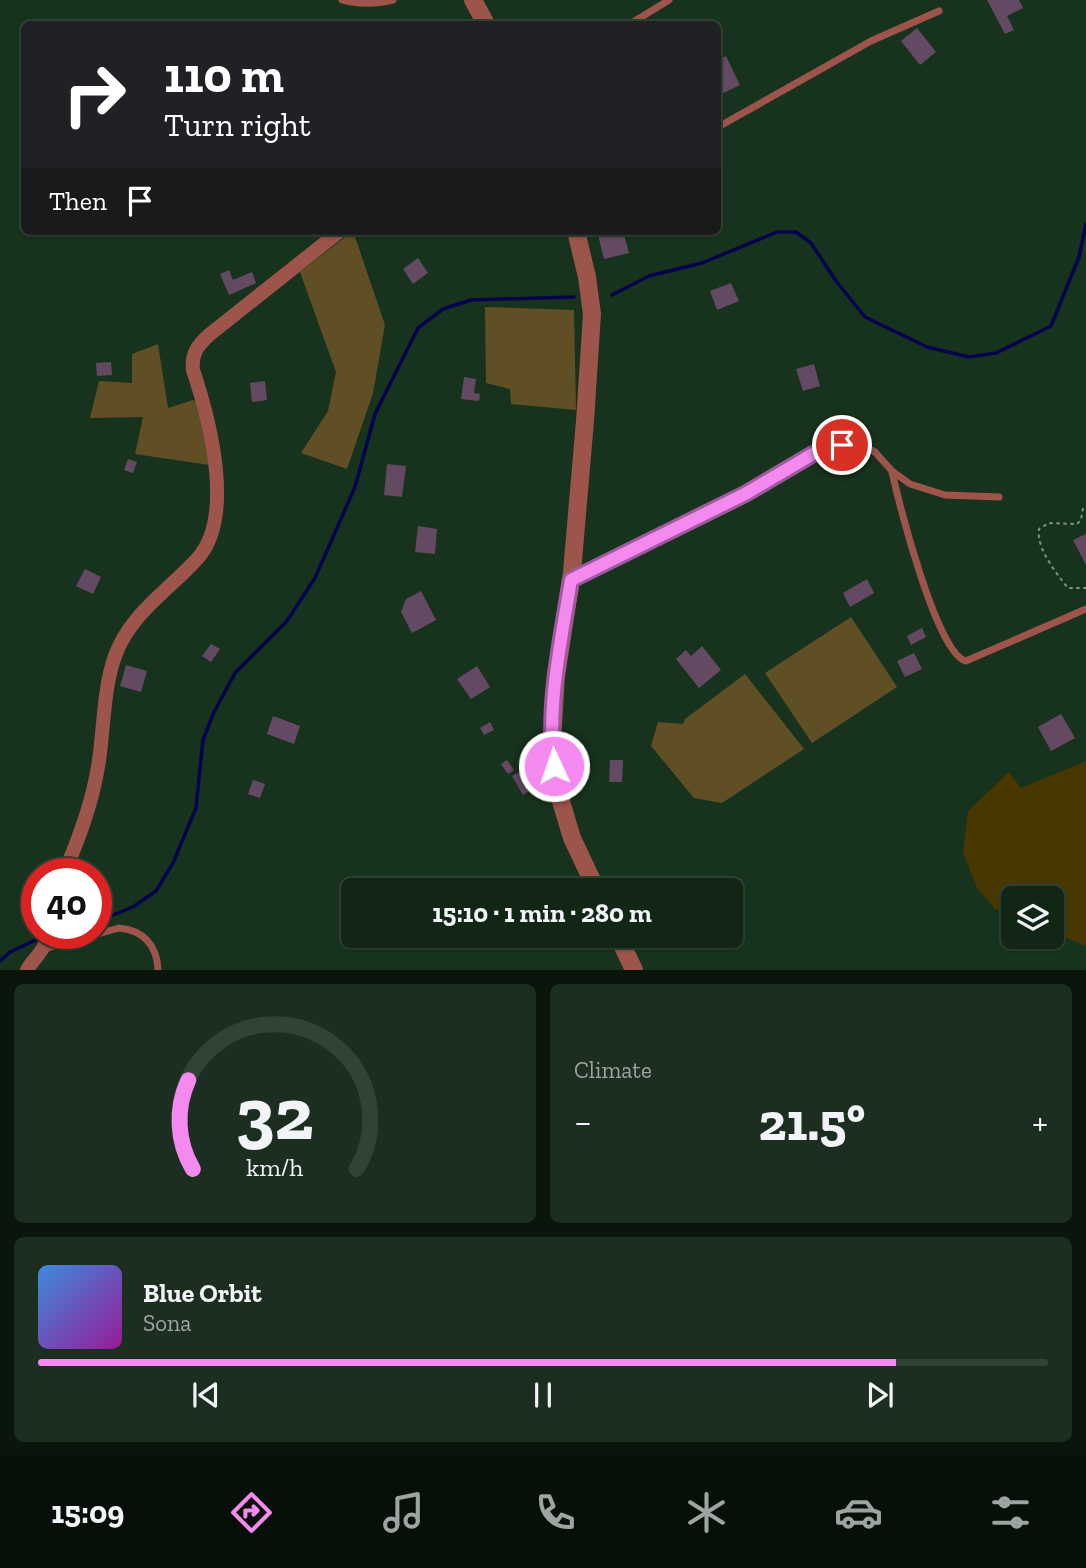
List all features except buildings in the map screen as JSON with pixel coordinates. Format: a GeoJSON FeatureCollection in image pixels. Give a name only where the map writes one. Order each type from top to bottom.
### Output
{"type":"FeatureCollection","features":[{"type":"Feature","properties":{"kind":"street"},"geometry":{"type":"LineString","coordinates":[[473,0],[484,21]]}},
{"type":"Feature","properties":{"kind":"street"},"geometry":{"type":"LineString","coordinates":[[70,858],[98,769],[114,658],[139,614],[199,557],[215,523],[217,500],[210,427],[193,370],[195,350],[209,335],[335,235]]}},
{"type":"Feature","properties":{"kind":"street"},"geometry":{"type":"LineString","coordinates":[[577,235],[592,314],[586,421],[571,580],[555,676],[552,743],[557,788],[572,838],[591,878]]}},
{"type":"Feature","properties":{"kind":"street"},"geometry":{"type":"LineString","coordinates":[[624,948],[634,970]]}},
{"type":"Feature","properties":{"kind":"street"},"geometry":{"type":"LineString","coordinates":[[27,970],[41,949]]}},
{"type":"Feature","properties":{"kind":"lane"},"geometry":{"type":"LineString","coordinates":[[342,0],[379,4],[393,0]]}},
{"type":"Feature","properties":{"kind":"lane"},"geometry":{"type":"LineString","coordinates":[[635,21],[669,0]]}},
{"type":"Feature","properties":{"kind":"lane"},"geometry":{"type":"LineString","coordinates":[[721,125],[871,41],[939,11]]}},
{"type":"Feature","properties":{"kind":"lane"},"geometry":{"type":"LineString","coordinates":[[571,580],[745,494],[813,454],[842,445],[861,445],[875,452],[892,471],[910,484],[945,495],[999,497]]}},
{"type":"Feature","properties":{"kind":"lane"},"geometry":{"type":"LineString","coordinates":[[892,471],[903,522],[930,603],[953,652],[961,660],[967,661],[1086,609]]}},
{"type":"Feature","properties":{"kind":"lane"},"geometry":{"type":"LineString","coordinates":[[112,929],[131,929],[151,944],[158,957],[158,970]]}},
{"type":"Feature","properties":{"kind":"path"},"geometry":{"type":"LineString","coordinates":[[1083,508],[1081,520],[1077,524],[1044,525],[1039,529],[1038,538],[1054,570],[1068,587],[1086,588]]}},
{"type":"Feature","properties":{"kind":"shaded area"},"geometry":{"type":"Polygon","coordinates":[[[348,235],[354,235],[385,325],[373,393],[347,469],[301,453],[328,411],[336,372],[300,272],[348,235]]]}},
{"type":"Feature","properties":{"kind":"shaded area"},"geometry":{"type":"Polygon","coordinates":[[[485,307],[574,310],[576,410],[511,404],[510,389],[486,383],[485,307]]]}},
{"type":"Feature","properties":{"kind":"shaded area"},"geometry":{"type":"Polygon","coordinates":[[[158,344],[168,408],[193,400],[198,403],[209,465],[135,454],[143,417],[90,418],[99,381],[132,383],[132,354],[158,344]]]}},
{"type":"Feature","properties":{"kind":"shaded area"},"geometry":{"type":"Polygon","coordinates":[[[851,617],[897,687],[812,743],[765,673],[851,617]]]}},
{"type":"Feature","properties":{"kind":"shaded area"},"geometry":{"type":"Polygon","coordinates":[[[745,674],[804,749],[722,803],[694,798],[651,746],[658,722],[683,724],[685,719],[745,674]]]}},
{"type":"Feature","properties":{"kind":"shaded area"},"geometry":{"type":"Polygon","coordinates":[[[1086,761],[1086,946],[1064,937],[1064,886],[1001,886],[1001,911],[995,909],[977,888],[963,852],[968,811],[1009,772],[1021,788],[1086,761]]]}},
{"type":"Feature","properties":{"kind":"waterway"},"geometry":{"type":"LineString","coordinates":[[612,295],[649,276],[702,263],[777,232],[796,232],[811,243],[836,281],[865,317],[927,347],[969,357],[996,353],[1051,326],[1079,257],[1086,224]]}},
{"type":"Feature","properties":{"kind":"waterway"},"geometry":{"type":"LineString","coordinates":[[112,916],[133,907],[156,891],[173,863],[196,808],[203,740],[214,712],[235,673],[287,621],[315,578],[355,487],[375,414],[418,328],[443,309],[471,300],[574,297]]}},
{"type":"Feature","properties":{"kind":"waterway"},"geometry":{"type":"LineString","coordinates":[[0,961],[21,947]]}},
{"type":"Feature","properties":{"kind":"route"},"geometry":{"type":"LineString","coordinates":[[554,766],[552,743],[555,676],[571,580],[745,494],[813,454],[842,445]]}}]}
